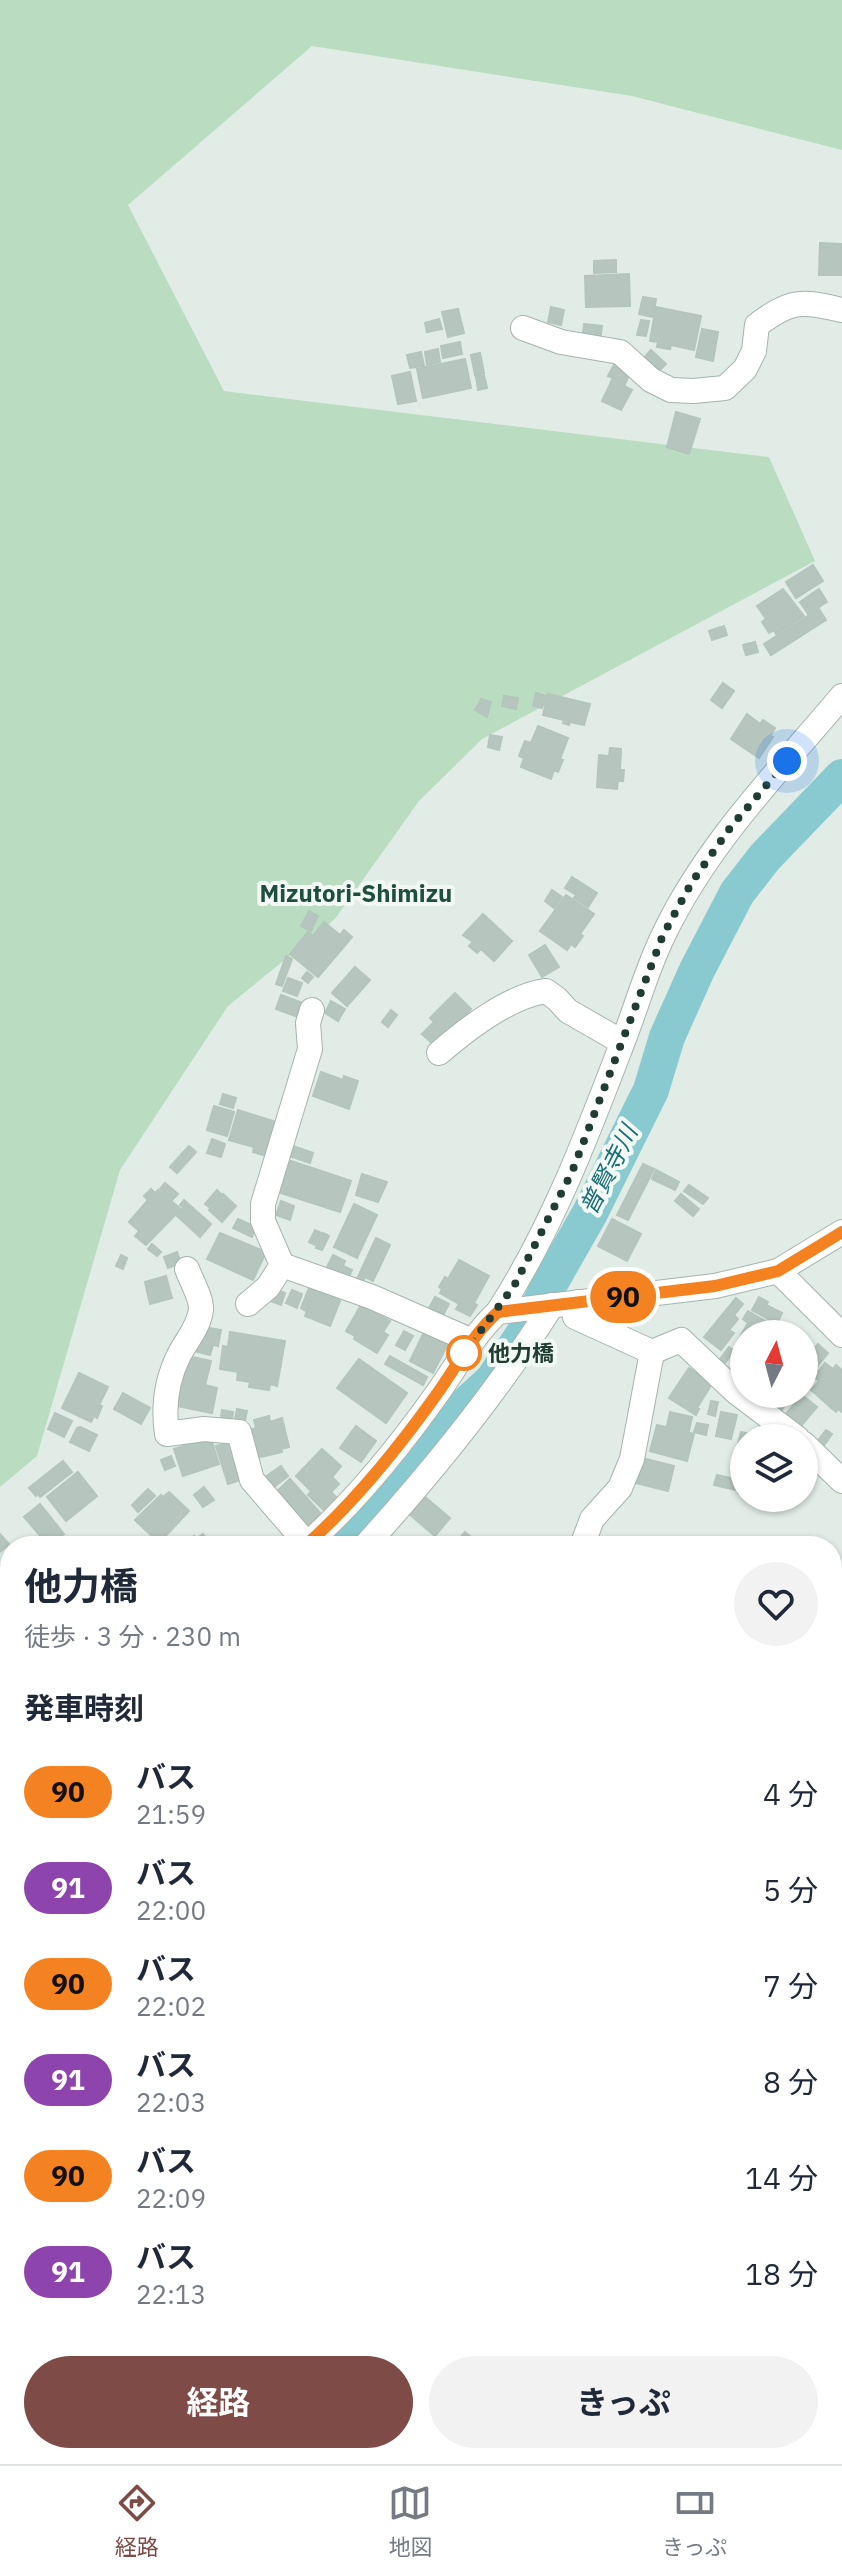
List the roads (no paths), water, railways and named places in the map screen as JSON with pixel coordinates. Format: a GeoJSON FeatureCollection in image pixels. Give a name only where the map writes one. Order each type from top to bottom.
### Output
{"type":"FeatureCollection","features":[{"type":"Feature","properties":{"kind":"street"},"geometry":{"type":"LineString","coordinates":[[523,328],[561,342],[620,352],[651,380],[671,390],[693,391],[725,388],[745,369],[754,351],[757,325],[781,308],[808,302],[842,310]]}},
{"type":"Feature","properties":{"kind":"street"},"geometry":{"type":"LineString","coordinates":[[508,1310],[514,1286],[572,1172],[663,935],[692,882],[730,828],[842,696]]}},
{"type":"Feature","properties":{"kind":"street"},"geometry":{"type":"LineString","coordinates":[[439,1053],[468,1028],[503,1008],[546,991],[568,1011],[622,1042]]}},
{"type":"Feature","properties":{"kind":"street"},"geometry":{"type":"LineString","coordinates":[[312,1010],[308,1023],[310,1049],[263,1204],[263,1221],[282,1265],[372,1297],[472,1341]]}},
{"type":"Feature","properties":{"kind":"street"},"geometry":{"type":"LineString","coordinates":[[322,1536],[439,1391],[482,1326],[508,1310],[715,1286],[778,1271],[842,1232]]}},
{"type":"Feature","properties":{"kind":"street"},"geometry":{"type":"LineString","coordinates":[[248,1304],[268,1287],[282,1265]]}},
{"type":"Feature","properties":{"kind":"street"},"geometry":{"type":"LineString","coordinates":[[187,1269],[201,1308],[168,1385],[164,1413],[167,1434],[204,1429],[239,1432],[252,1480],[316,1536]]}},
{"type":"Feature","properties":{"kind":"street"},"geometry":{"type":"LineString","coordinates":[[778,1271],[842,1335]]}},
{"type":"Feature","properties":{"kind":"street"},"geometry":{"type":"LineString","coordinates":[[578,1302],[575,1317],[652,1352],[681,1340],[736,1392],[778,1424]]}},
{"type":"Feature","properties":{"kind":"street"},"geometry":{"type":"LineString","coordinates":[[374,1536],[425,1480],[531,1340],[548,1305]]}},
{"type":"Feature","properties":{"kind":"street"},"geometry":{"type":"LineString","coordinates":[[586,1536],[592,1519],[620,1488],[632,1459],[652,1352]]}},
{"type":"Feature","properties":{"kind":"street"},"geometry":{"type":"LineString","coordinates":[[818,1458],[842,1481]]}},
{"type":"Feature","properties":{"kind":"waterway","name":"普賢寺川"},"geometry":{"type":"LineString","coordinates":[[355,1536],[466,1405],[493,1380],[531,1323],[651,1090],[667,1037],[737,893],[765,857],[842,777]]}},
{"type":"Feature","properties":{"kind":"place","name":"他力橋"},"geometry":{"type":"Point","coordinates":[464,1353]}},
{"type":"Feature","properties":{"kind":"district","name":"Mizutori-Shimizu"},"geometry":{"type":"Point","coordinates":[356,894]}}]}
